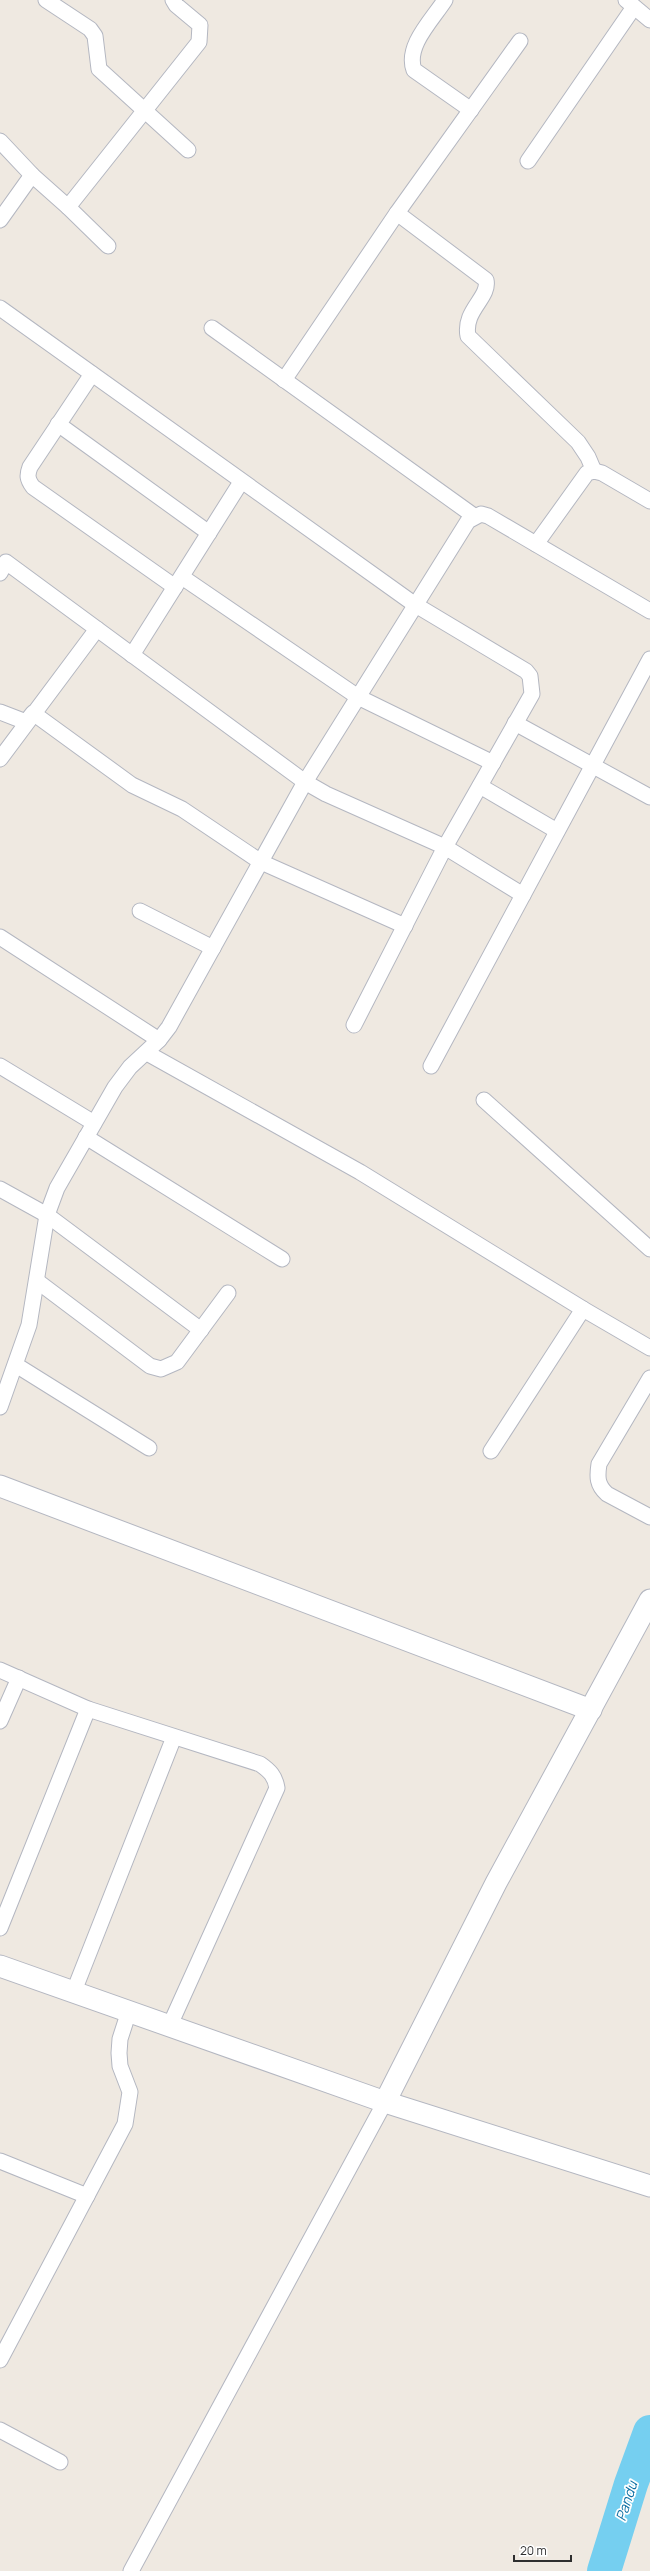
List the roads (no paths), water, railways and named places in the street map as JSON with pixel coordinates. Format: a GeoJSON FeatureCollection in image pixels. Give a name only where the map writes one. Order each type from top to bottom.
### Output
{"type":"FeatureCollection","features":[{"type":"Feature","properties":{"kind":"street"},"geometry":{"type":"LineString","coordinates":[[46,0],[90,29],[95,36],[99,69],[188,150]]}},
{"type":"Feature","properties":{"kind":"street"},"geometry":{"type":"LineString","coordinates":[[68,206],[199,42],[200,25],[176,5],[173,0]]}},
{"type":"Feature","properties":{"kind":"street"},"geometry":{"type":"LineString","coordinates":[[445,0],[413,48],[412,63],[414,70],[471,110]]}},
{"type":"Feature","properties":{"kind":"street"},"geometry":{"type":"LineString","coordinates":[[528,161],[630,3],[650,20]]}},
{"type":"Feature","properties":{"kind":"street"},"geometry":{"type":"LineString","coordinates":[[284,380],[397,213],[520,41]]}},
{"type":"Feature","properties":{"kind":"street"},"geometry":{"type":"LineString","coordinates":[[0,142],[108,246]]}},
{"type":"Feature","properties":{"kind":"street"},"geometry":{"type":"LineString","coordinates":[[0,220],[32,174]]}},
{"type":"Feature","properties":{"kind":"street"},"geometry":{"type":"LineString","coordinates":[[397,213],[486,280],[487,286],[468,318],[466,326],[468,336],[578,442],[588,457],[594,471]]}},
{"type":"Feature","properties":{"kind":"street"},"geometry":{"type":"LineString","coordinates":[[0,308],[241,482],[414,604],[526,671],[530,676],[532,694],[445,847],[354,1025]]}},
{"type":"Feature","properties":{"kind":"street"},"geometry":{"type":"LineString","coordinates":[[212,328],[474,516]]}},
{"type":"Feature","properties":{"kind":"street"},"geometry":{"type":"LineString","coordinates":[[92,374],[30,467],[27,474],[33,487],[358,697],[493,763]]}},
{"type":"Feature","properties":{"kind":"street"},"geometry":{"type":"LineString","coordinates":[[58,424],[209,533]]}},
{"type":"Feature","properties":{"kind":"street"},"geometry":{"type":"LineString","coordinates":[[536,544],[582,477],[594,471],[602,473],[650,501]]}},
{"type":"Feature","properties":{"kind":"street"},"geometry":{"type":"LineString","coordinates":[[132,655],[241,482]]}},
{"type":"Feature","properties":{"kind":"street"},"geometry":{"type":"LineString","coordinates":[[0,1407],[29,1325],[47,1215],[57,1188],[115,1086],[130,1067],[147,1053],[159,1040],[179,1011],[305,782],[414,604],[468,521],[474,516],[481,514],[488,516],[650,611]]}},
{"type":"Feature","properties":{"kind":"street"},"geometry":{"type":"LineString","coordinates":[[2,564],[97,629],[305,782],[326,794],[445,847],[523,895]]}},
{"type":"Feature","properties":{"kind":"street"},"geometry":{"type":"LineString","coordinates":[[0,712],[26,722],[97,629]]}},
{"type":"Feature","properties":{"kind":"street"},"geometry":{"type":"LineString","coordinates":[[431,1066],[557,831],[593,768],[650,659]]}},
{"type":"Feature","properties":{"kind":"street"},"geometry":{"type":"LineString","coordinates":[[0,760],[33,713]]}},
{"type":"Feature","properties":{"kind":"street"},"geometry":{"type":"LineString","coordinates":[[33,713],[132,785],[182,809],[261,862],[405,926]]}},
{"type":"Feature","properties":{"kind":"street"},"geometry":{"type":"LineString","coordinates":[[515,723],[593,768],[650,798]]}},
{"type":"Feature","properties":{"kind":"street"},"geometry":{"type":"LineString","coordinates":[[480,786],[557,831]]}},
{"type":"Feature","properties":{"kind":"street"},"geometry":{"type":"LineString","coordinates":[[140,911],[213,948]]}},
{"type":"Feature","properties":{"kind":"street"},"geometry":{"type":"LineString","coordinates":[[0,937],[159,1040]]}},
{"type":"Feature","properties":{"kind":"street"},"geometry":{"type":"LineString","coordinates":[[147,1053],[360,1172],[583,1309],[650,1348]]}},
{"type":"Feature","properties":{"kind":"street"},"geometry":{"type":"LineString","coordinates":[[0,1066],[94,1123]]}},
{"type":"Feature","properties":{"kind":"street"},"geometry":{"type":"LineString","coordinates":[[484,1100],[650,1249]]}},
{"type":"Feature","properties":{"kind":"street"},"geometry":{"type":"LineString","coordinates":[[86,1137],[282,1258]]}},
{"type":"Feature","properties":{"kind":"street"},"geometry":{"type":"LineString","coordinates":[[0,1189],[47,1215],[201,1330]]}},
{"type":"Feature","properties":{"kind":"street"},"geometry":{"type":"LineString","coordinates":[[37,1281],[150,1366],[161,1369],[177,1362],[228,1293]]}},
{"type":"Feature","properties":{"kind":"street"},"geometry":{"type":"LineString","coordinates":[[491,1451],[583,1309]]}},
{"type":"Feature","properties":{"kind":"street"},"geometry":{"type":"LineString","coordinates":[[16,1365],[149,1448]]}},
{"type":"Feature","properties":{"kind":"street"},"geometry":{"type":"LineString","coordinates":[[650,1378],[599,1464],[597,1478],[601,1489],[607,1494],[650,1517]]}},
{"type":"Feature","properties":{"kind":"street"},"geometry":{"type":"LineString","coordinates":[[0,1486],[591,1710]]}},
{"type":"Feature","properties":{"kind":"street"},"geometry":{"type":"LineString","coordinates":[[131,2571],[385,2102],[496,1883],[650,1600]]}},
{"type":"Feature","properties":{"kind":"street"},"geometry":{"type":"LineString","coordinates":[[0,1670],[88,1709],[260,1764],[269,1770],[275,1779],[277,1788],[170,2025]]}},
{"type":"Feature","properties":{"kind":"street"},"geometry":{"type":"LineString","coordinates":[[0,1721],[19,1678]]}},
{"type":"Feature","properties":{"kind":"street"},"geometry":{"type":"LineString","coordinates":[[0,1928],[88,1709]]}},
{"type":"Feature","properties":{"kind":"street"},"geometry":{"type":"LineString","coordinates":[[74,1991],[174,1736]]}},
{"type":"Feature","properties":{"kind":"street"},"geometry":{"type":"LineString","coordinates":[[0,1966],[385,2102],[650,2186]]}},
{"type":"Feature","properties":{"kind":"street"},"geometry":{"type":"LineString","coordinates":[[0,2360],[4,2344],[87,2196],[125,2124],[129,2107],[130,2092],[120,2066],[119,2053],[120,2039],[129,2011]]}},
{"type":"Feature","properties":{"kind":"street"},"geometry":{"type":"LineString","coordinates":[[0,2161],[87,2196]]}},
{"type":"Feature","properties":{"kind":"street"},"geometry":{"type":"LineString","coordinates":[[0,2430],[60,2462]]}},
{"type":"Feature","properties":{"kind":"waterway","name":"Pandu"},"geometry":{"type":"LineString","coordinates":[[604,2571],[631,2484],[650,2432]]}}]}
